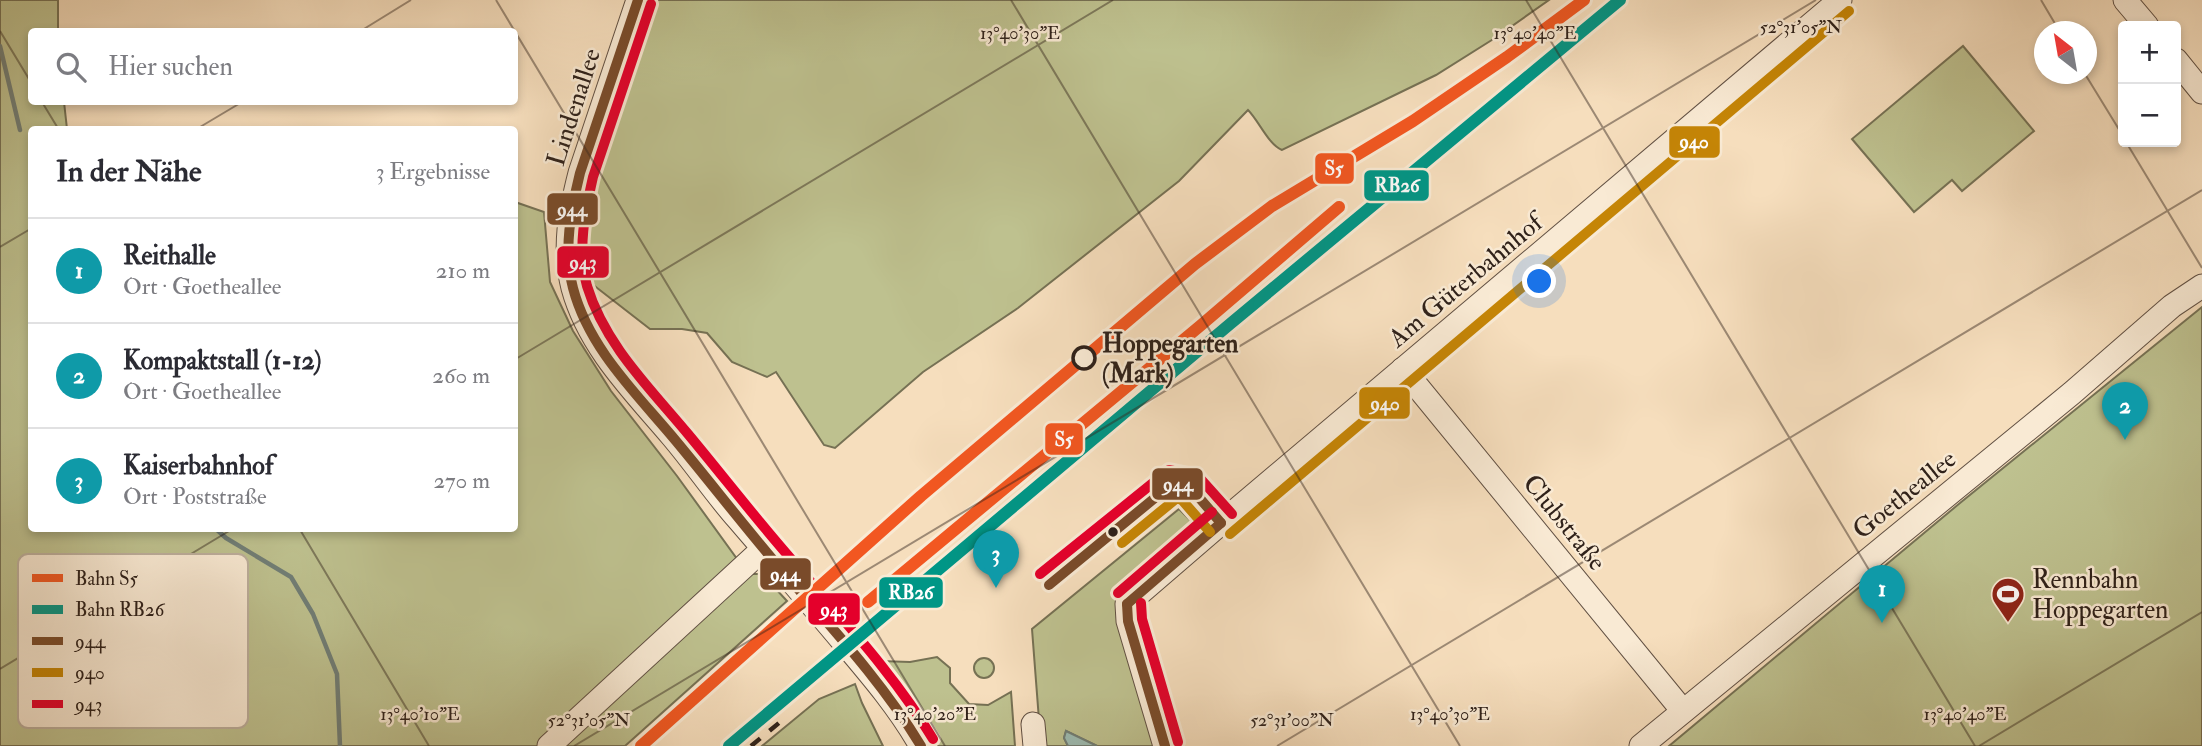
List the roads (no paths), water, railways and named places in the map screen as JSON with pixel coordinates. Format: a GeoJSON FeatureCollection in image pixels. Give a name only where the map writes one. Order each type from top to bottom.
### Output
{"type":"FeatureCollection","features":[{"type":"Feature","properties":{"kind":"street","name":"Lindenallee"},"geometry":{"type":"LineString","coordinates":[[638,0],[580,173],[573,202],[567,236],[573,288],[588,327],[609,360],[736,517],[882,688],[909,724],[917,745]]}},
{"type":"Feature","properties":{"kind":"street","name":"Am Güterbahnhof"},"geometry":{"type":"LineString","coordinates":[[1165,746],[1128,621],[1128,604],[1840,0]]}},
{"type":"Feature","properties":{"kind":"street"},"geometry":{"type":"LineString","coordinates":[[2126,0],[2143,21]]}},
{"type":"Feature","properties":{"kind":"street"},"geometry":{"type":"LineString","coordinates":[[2181,66],[2202,92]]}},
{"type":"Feature","properties":{"kind":"street","name":"Goetheallee"},"geometry":{"type":"LineString","coordinates":[[1641,746],[2072,393],[2172,306],[2202,286]]}},
{"type":"Feature","properties":{"kind":"street","name":"Clubstraße"},"geometry":{"type":"LineString","coordinates":[[1403,369],[1683,711]]}},
{"type":"Feature","properties":{"kind":"street"},"geometry":{"type":"LineString","coordinates":[[550,746],[764,548]]}},
{"type":"Feature","properties":{"kind":"water"},"geometry":{"type":"Polygon","coordinates":[[[1066,731],[1097,746],[1068,746],[1064,738],[1066,731]]]}},
{"type":"Feature","properties":{"kind":"waterway"},"geometry":{"type":"LineString","coordinates":[[0,46],[20,130]]}},
{"type":"Feature","properties":{"kind":"waterway"},"geometry":{"type":"LineString","coordinates":[[219,532],[291,577],[313,614],[337,674],[340,746]]}},
{"type":"Feature","properties":{"kind":"railway"},"geometry":{"type":"LineString","coordinates":[[751,746],[785,718]]}},
{"type":"Feature","properties":{"kind":"rail line","name":"S5"},"geometry":{"type":"LineString","coordinates":[[641,746],[921,496],[1195,264],[1272,206],[1413,121],[1584,0]]}},
{"type":"Feature","properties":{"kind":"rail line","name":"RB26"},"geometry":{"type":"LineString","coordinates":[[729,746],[1620,0]]}},
{"type":"Feature","properties":{"kind":"rail line","name":"S5"},"geometry":{"type":"LineString","coordinates":[[868,602],[1339,207]]}},
{"type":"Feature","properties":{"kind":"place","name":"Hoppegarten (Mark)"},"geometry":{"type":"Point","coordinates":[1084,358]}},
{"type":"Feature","properties":{"kind":"place","name":"Kompaktstall (1-12)"},"geometry":{"type":"Point","coordinates":[2125,440]}},
{"type":"Feature","properties":{"kind":"place","name":"Kaiserbahnhof"},"geometry":{"type":"Point","coordinates":[996,588]}},
{"type":"Feature","properties":{"kind":"place","name":"Reithalle"},"geometry":{"type":"Point","coordinates":[1882,623]}},
{"type":"Feature","properties":{"kind":"place","name":"Rennbahn Hoppegarten"},"geometry":{"type":"Point","coordinates":[2008,624]}}]}
